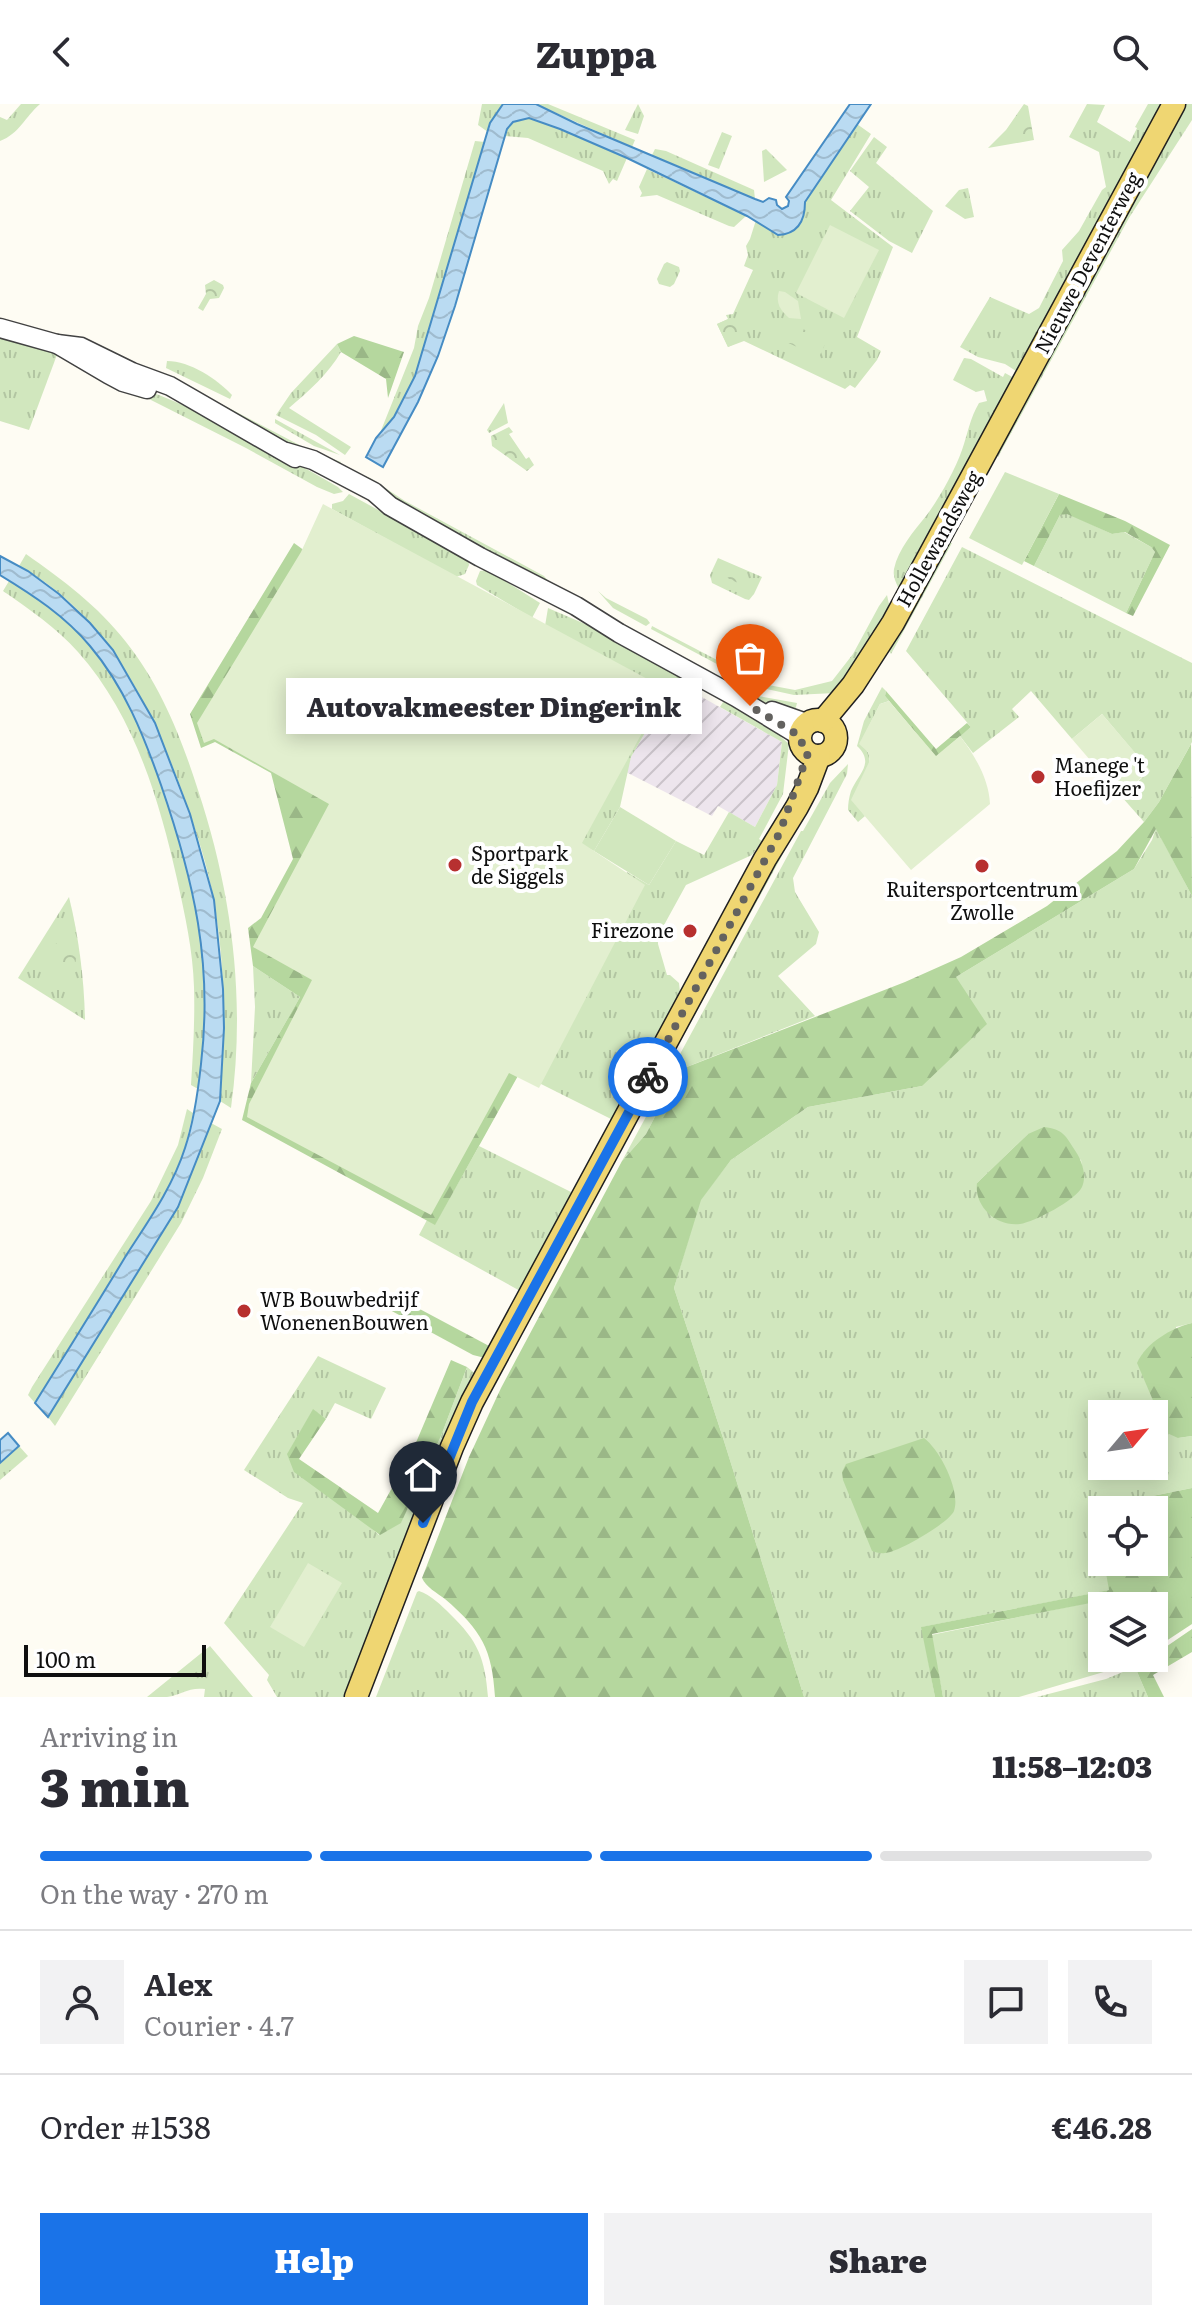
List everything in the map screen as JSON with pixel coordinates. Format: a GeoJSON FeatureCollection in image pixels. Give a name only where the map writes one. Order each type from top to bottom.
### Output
{"type":"FeatureCollection","features":[{"type":"Feature","properties":{"kind":"main road","name":"Nieuwe Deventerweg"},"geometry":{"type":"LineString","coordinates":[[1002,423],[1174,104]]}},
{"type":"Feature","properties":{"kind":"main road","name":"Hollewandsweg"},"geometry":{"type":"LineString","coordinates":[[356,1697],[472,1402],[780,832],[807,788],[815,737],[869,674],[875,654],[1002,423]]}},
{"type":"Feature","properties":{"kind":"street"},"geometry":{"type":"LineString","coordinates":[[0,328],[57,344],[123,382],[213,413],[286,452],[313,460],[374,492],[390,506],[480,557],[566,600],[619,633],[815,737]]}},
{"type":"Feature","properties":{"kind":"shaded area"},"geometry":{"type":"Polygon","coordinates":[[[672,685],[684,687],[782,742],[777,785],[755,827],[718,806],[712,816],[626,772],[631,757],[672,685]]]}},
{"type":"Feature","properties":{"kind":"green space"},"geometry":{"type":"Polygon","coordinates":[[[21,104],[40,104],[17,130],[0,141],[0,117],[7,120],[21,104]]]}},
{"type":"Feature","properties":{"kind":"green space"},"geometry":{"type":"Polygon","coordinates":[[[482,104],[503,104],[488,132],[478,125],[482,104]]]}},
{"type":"Feature","properties":{"kind":"green space"},"geometry":{"type":"Polygon","coordinates":[[[536,104],[548,104],[635,140],[632,147],[536,104]]]}},
{"type":"Feature","properties":{"kind":"green space"},"geometry":{"type":"Polygon","coordinates":[[[638,104],[644,116],[638,134],[625,130],[638,104]]]}},
{"type":"Feature","properties":{"kind":"green space"},"geometry":{"type":"Polygon","coordinates":[[[1024,104],[1028,106],[1034,140],[988,148],[1006,130],[1024,104]]]}},
{"type":"Feature","properties":{"kind":"green space"},"geometry":{"type":"Polygon","coordinates":[[[1087,104],[1105,105],[1097,122],[1130,142],[1148,104],[1165,104],[1019,373],[1005,364],[978,357],[960,347],[990,297],[1029,314],[1039,308],[1063,261],[1062,250],[1079,231],[1106,187],[1099,152],[1069,137],[1087,104]]]}},
{"type":"Feature","properties":{"kind":"green space"},"geometry":{"type":"Polygon","coordinates":[[[1184,104],[1192,104],[1192,120],[1129,218],[998,457],[994,451],[1184,104]]]}},
{"type":"Feature","properties":{"kind":"green space"},"geometry":{"type":"Polygon","coordinates":[[[523,118],[560,128],[627,158],[617,181],[613,179],[609,184],[603,171],[528,138],[505,136],[509,125],[523,118]]]}},
{"type":"Feature","properties":{"kind":"green space"},"geometry":{"type":"Polygon","coordinates":[[[857,124],[871,134],[831,200],[893,247],[857,337],[881,351],[855,388],[850,385],[845,389],[744,341],[728,347],[717,324],[728,319],[726,315],[733,314],[753,270],[744,266],[748,255],[746,246],[756,220],[778,235],[805,211],[805,202],[857,124]]]}},
{"type":"Feature","properties":{"kind":"green space"},"geometry":{"type":"Polygon","coordinates":[[[722,132],[732,136],[719,169],[708,165],[722,132]]]}},
{"type":"Feature","properties":{"kind":"green space"},"geometry":{"type":"Polygon","coordinates":[[[874,137],[887,147],[876,163],[933,211],[912,253],[889,241],[850,211],[869,187],[850,171],[874,137]]]}},
{"type":"Feature","properties":{"kind":"green space"},"geometry":{"type":"Polygon","coordinates":[[[475,141],[485,142],[415,376],[394,417],[380,433],[414,348],[475,141]]]}},
{"type":"Feature","properties":{"kind":"green space"},"geometry":{"type":"Polygon","coordinates":[[[655,149],[754,190],[755,199],[652,155],[655,149]]]}},
{"type":"Feature","properties":{"kind":"green space"},"geometry":{"type":"Polygon","coordinates":[[[766,149],[787,170],[764,182],[762,151],[766,149]]]}},
{"type":"Feature","properties":{"kind":"green space"},"geometry":{"type":"Polygon","coordinates":[[[647,169],[746,216],[734,227],[657,195],[640,197],[639,187],[647,169]]]}},
{"type":"Feature","properties":{"kind":"green space"},"geometry":{"type":"Polygon","coordinates":[[[968,188],[974,217],[965,219],[945,206],[959,190],[968,188]]]}},
{"type":"Feature","properties":{"kind":"green space"},"geometry":{"type":"Polygon","coordinates":[[[830,225],[879,250],[844,318],[796,293],[830,225]]]}},
{"type":"Feature","properties":{"kind":"green space"},"geometry":{"type":"Polygon","coordinates":[[[667,262],[679,267],[680,271],[670,287],[659,284],[657,279],[667,262]]]}},
{"type":"Feature","properties":{"kind":"green space"},"geometry":{"type":"Polygon","coordinates":[[[214,280],[224,288],[219,298],[210,299],[203,311],[198,308],[206,294],[205,285],[214,280]]]}},
{"type":"Feature","properties":{"kind":"green space"},"geometry":{"type":"Polygon","coordinates":[[[779,291],[798,301],[801,319],[789,318],[784,313],[778,303],[779,291]]]}},
{"type":"Feature","properties":{"kind":"green space"},"geometry":{"type":"Polygon","coordinates":[[[733,317],[743,340],[728,347],[717,324],[733,317]]]}},
{"type":"Feature","properties":{"kind":"green space"},"geometry":{"type":"Polygon","coordinates":[[[792,324],[827,340],[819,357],[784,341],[792,324]]]}},
{"type":"Feature","properties":{"kind":"green space"},"geometry":{"type":"Polygon","coordinates":[[[0,334],[58,352],[29,430],[0,421],[0,334]]]}},
{"type":"Feature","properties":{"kind":"green space"},"geometry":{"type":"Polygon","coordinates":[[[354,336],[404,352],[388,398],[386,379],[341,352],[337,344],[354,336]]]}},
{"type":"Feature","properties":{"kind":"green space"},"geometry":{"type":"Polygon","coordinates":[[[337,344],[341,352],[330,367],[289,408],[351,447],[345,455],[316,435],[276,415],[291,393],[337,344]]]}},
{"type":"Feature","properties":{"kind":"green space"},"geometry":{"type":"Polygon","coordinates":[[[964,358],[1003,377],[1005,373],[1016,379],[904,590],[898,587],[894,576],[899,554],[941,493],[959,458],[979,403],[987,401],[984,390],[976,392],[953,380],[964,358]]]}},
{"type":"Feature","properties":{"kind":"green space"},"geometry":{"type":"Polygon","coordinates":[[[167,361],[185,364],[211,377],[232,395],[230,399],[166,368],[167,361]]]}},
{"type":"Feature","properties":{"kind":"green space"},"geometry":{"type":"Polygon","coordinates":[[[139,366],[150,368],[309,450],[341,462],[339,465],[311,456],[139,366]]]}},
{"type":"Feature","properties":{"kind":"green space"},"geometry":{"type":"Polygon","coordinates":[[[146,390],[244,435],[343,492],[334,494],[317,487],[149,399],[126,392],[146,390]]]}},
{"type":"Feature","properties":{"kind":"green space"},"geometry":{"type":"Polygon","coordinates":[[[504,403],[508,423],[489,433],[487,430],[504,403]]]}},
{"type":"Feature","properties":{"kind":"green space"},"geometry":{"type":"Polygon","coordinates":[[[275,419],[340,455],[314,446],[275,423],[275,419]]]}},
{"type":"Feature","properties":{"kind":"green space"},"geometry":{"type":"Polygon","coordinates":[[[509,427],[513,432],[509,434],[526,459],[529,457],[534,465],[527,471],[492,446],[491,436],[509,427]]]}},
{"type":"Feature","properties":{"kind":"green space"},"geometry":{"type":"Polygon","coordinates":[[[1005,472],[1059,494],[1022,565],[969,538],[1005,472]]]}},
{"type":"Feature","properties":{"kind":"green space"},"geometry":{"type":"Polygon","coordinates":[[[358,476],[544,576],[550,583],[432,525],[358,476]]]}},
{"type":"Feature","properties":{"kind":"green space"},"geometry":{"type":"Polygon","coordinates":[[[349,494],[468,559],[465,574],[456,577],[332,509],[332,504],[343,501],[349,494]]]}},
{"type":"Feature","properties":{"kind":"green space"},"geometry":{"type":"Polygon","coordinates":[[[1059,494],[1125,521],[1170,545],[1133,616],[1126,613],[1155,552],[1125,532],[1112,534],[1067,514],[1060,515],[1034,566],[1024,561],[1059,494]]]}},
{"type":"Feature","properties":{"kind":"green space","name":"Sportpark de Siggels"},"geometry":{"type":"Polygon","coordinates":[[[323,504],[666,689],[582,843],[645,885],[539,1088],[509,1073],[431,1215],[247,1117],[249,1104],[312,980],[253,947],[329,804],[214,739],[204,743],[197,723],[301,552],[323,504]]]}},
{"type":"Feature","properties":{"kind":"green space"},"geometry":{"type":"Polygon","coordinates":[[[1067,513],[1112,534],[1124,532],[1155,552],[1126,613],[1034,566],[1060,515],[1067,513]]]}},
{"type":"Feature","properties":{"kind":"green space"},"geometry":{"type":"Polygon","coordinates":[[[944,542],[952,543],[891,654],[887,648],[944,542]]]}},
{"type":"Feature","properties":{"kind":"green space"},"geometry":{"type":"Polygon","coordinates":[[[294,543],[305,551],[339,799],[404,1035],[519,1074],[435,1225],[242,1120],[251,1083],[300,997],[253,966],[248,928],[261,918],[293,859],[271,773],[215,742],[201,748],[190,714],[294,543]]]}},
{"type":"Feature","properties":{"kind":"green space"},"geometry":{"type":"Polygon","coordinates":[[[962,547],[1192,663],[1192,742],[1159,802],[1144,822],[1121,796],[1150,771],[1102,714],[1072,739],[1031,691],[1012,709],[1019,717],[973,753],[960,736],[971,727],[906,651],[962,547]]]}},
{"type":"Feature","properties":{"kind":"green space"},"geometry":{"type":"Polygon","coordinates":[[[26,554],[92,605],[126,642],[160,694],[184,751],[220,868],[233,947],[237,1027],[231,1108],[220,1101],[223,1002],[218,927],[205,862],[184,797],[157,729],[122,665],[77,610],[50,586],[19,566],[26,554]]]}},
{"type":"Feature","properties":{"kind":"green space"},"geometry":{"type":"Polygon","coordinates":[[[718,558],[762,577],[749,600],[712,583],[710,575],[718,558]]]}},
{"type":"Feature","properties":{"kind":"green space"},"geometry":{"type":"Polygon","coordinates":[[[730,565],[747,572],[745,586],[729,579],[724,573],[730,565]]]}},
{"type":"Feature","properties":{"kind":"green space"},"geometry":{"type":"Polygon","coordinates":[[[488,570],[540,603],[532,618],[477,585],[480,571],[488,570]]]}},
{"type":"Feature","properties":{"kind":"green space"},"geometry":{"type":"Polygon","coordinates":[[[9,581],[52,610],[90,645],[134,715],[153,759],[185,856],[203,947],[206,999],[198,1089],[191,1085],[194,999],[188,933],[170,849],[142,759],[115,703],[98,677],[61,635],[3,591],[9,581]]]}},
{"type":"Feature","properties":{"kind":"green space"},"geometry":{"type":"Polygon","coordinates":[[[598,591],[650,623],[646,626],[613,608],[598,591]]]}},
{"type":"Feature","properties":{"kind":"green space"},"geometry":{"type":"Polygon","coordinates":[[[887,595],[891,613],[835,693],[794,695],[762,688],[651,629],[652,626],[763,684],[795,690],[832,681],[853,654],[887,595]]]}},
{"type":"Feature","properties":{"kind":"green space"},"geometry":{"type":"Polygon","coordinates":[[[548,608],[606,633],[688,680],[684,687],[672,686],[631,757],[620,807],[594,851],[579,844],[545,626],[548,608]]]}},
{"type":"Feature","properties":{"kind":"green space"},"geometry":{"type":"Polygon","coordinates":[[[722,677],[758,696],[797,703],[795,711],[769,706],[720,681],[722,677]]]}},
{"type":"Feature","properties":{"kind":"green space"},"geometry":{"type":"Polygon","coordinates":[[[882,687],[889,701],[880,704],[860,744],[868,753],[870,762],[852,799],[865,816],[858,822],[848,810],[851,791],[865,763],[857,746],[864,721],[882,687]]]}},
{"type":"Feature","properties":{"kind":"green space"},"geometry":{"type":"Polygon","coordinates":[[[886,691],[936,749],[967,723],[971,727],[936,757],[885,696],[886,691]]]}},
{"type":"Feature","properties":{"kind":"green space"},"geometry":{"type":"Polygon","coordinates":[[[725,699],[783,732],[781,737],[789,744],[783,794],[759,839],[762,841],[752,855],[686,885],[658,936],[667,975],[679,983],[680,992],[615,1121],[539,1083],[616,890],[627,872],[649,885],[676,841],[704,855],[729,812],[755,827],[777,785],[782,742],[720,707],[725,699]]]}},
{"type":"Feature","properties":{"kind":"green space"},"geometry":{"type":"Polygon","coordinates":[[[889,701],[936,756],[960,736],[980,768],[989,795],[990,804],[911,870],[851,800],[870,760],[868,752],[859,744],[880,704],[889,701]]]}},
{"type":"Feature","properties":{"kind":"green space"},"geometry":{"type":"Polygon","coordinates":[[[1102,714],[1150,770],[1121,796],[1072,739],[1102,714]]]}},
{"type":"Feature","properties":{"kind":"green space"},"geometry":{"type":"Polygon","coordinates":[[[1191,744],[1192,896],[1156,829],[1134,869],[956,977],[987,1024],[922,1086],[808,1107],[731,1160],[701,1200],[674,1288],[804,1697],[495,1697],[491,1666],[483,1642],[458,1610],[422,1578],[469,1457],[501,1388],[622,1161],[646,1134],[679,1070],[905,982],[961,957],[1047,906],[1117,851],[1144,822],[1159,802],[1191,744]]]}},
{"type":"Feature","properties":{"kind":"green space"},"geometry":{"type":"Polygon","coordinates":[[[848,764],[847,774],[793,878],[795,892],[819,932],[816,944],[778,976],[815,1016],[679,1070],[646,1134],[622,1161],[801,831],[830,783],[848,764]]]}},
{"type":"Feature","properties":{"kind":"green space"},"geometry":{"type":"Polygon","coordinates":[[[620,807],[676,841],[649,885],[594,851],[620,807]]]}},
{"type":"Feature","properties":{"kind":"green space"},"geometry":{"type":"Polygon","coordinates":[[[790,827],[796,830],[651,1095],[648,1094],[790,827]]]}},
{"type":"Feature","properties":{"kind":"green space"},"geometry":{"type":"Polygon","coordinates":[[[1156,828],[1192,896],[1192,1323],[1176,1327],[1178,1438],[1192,1436],[1192,1488],[1152,1496],[1088,1496],[1088,1576],[1107,1576],[1110,1590],[922,1627],[935,1697],[804,1697],[674,1288],[700,1200],[731,1160],[808,1107],[922,1086],[956,977],[1134,869],[1156,828]],[[1028,1134],[977,1183],[1084,1179],[1081,1160],[1028,1134]]]}},
{"type":"Feature","properties":{"kind":"green space"},"geometry":{"type":"Polygon","coordinates":[[[69,897],[80,958],[85,1020],[18,978],[69,897]]]}},
{"type":"Feature","properties":{"kind":"green space"},"geometry":{"type":"Polygon","coordinates":[[[61,943],[72,947],[76,958],[72,969],[61,973],[50,969],[46,958],[50,947],[61,943]]]}},
{"type":"Feature","properties":{"kind":"green space"},"geometry":{"type":"Polygon","coordinates":[[[253,966],[300,997],[251,1083],[255,1007],[253,966]]]}},
{"type":"Feature","properties":{"kind":"green space"},"geometry":{"type":"Polygon","coordinates":[[[187,1109],[193,1113],[185,1148],[170,1185],[35,1403],[28,1395],[32,1387],[151,1201],[178,1145],[187,1109]]]}},
{"type":"Feature","properties":{"kind":"green space"},"geometry":{"type":"Polygon","coordinates":[[[211,1123],[222,1129],[181,1223],[55,1426],[48,1417],[178,1207],[211,1123]]]}},
{"type":"Feature","properties":{"kind":"green space"},"geometry":{"type":"Polygon","coordinates":[[[1044,1127],[1060,1132],[1073,1146],[1083,1169],[1082,1187],[1063,1204],[1044,1215],[1020,1224],[1003,1222],[983,1207],[977,1183],[1028,1134],[1044,1127]]]}},
{"type":"Feature","properties":{"kind":"green space"},"geometry":{"type":"Polygon","coordinates":[[[479,1146],[575,1194],[522,1292],[419,1235],[427,1220],[435,1224],[479,1146]]]}},
{"type":"Feature","properties":{"kind":"green space"},"geometry":{"type":"Polygon","coordinates":[[[384,1290],[491,1347],[485,1358],[473,1355],[377,1303],[384,1290]]]}},
{"type":"Feature","properties":{"kind":"green space"},"geometry":{"type":"Polygon","coordinates":[[[1192,1323],[1192,1436],[1178,1438],[1168,1433],[1168,1400],[1153,1400],[1137,1363],[1146,1349],[1176,1329],[1192,1323]]]}},
{"type":"Feature","properties":{"kind":"green space"},"geometry":{"type":"Polygon","coordinates":[[[318,1356],[386,1388],[371,1419],[335,1403],[326,1419],[313,1410],[288,1453],[379,1535],[401,1522],[441,1436],[467,1367],[476,1374],[348,1697],[277,1697],[267,1680],[269,1675],[224,1623],[303,1503],[288,1498],[244,1470],[318,1356]]]}},
{"type":"Feature","properties":{"kind":"green space"},"geometry":{"type":"Polygon","coordinates":[[[451,1360],[467,1367],[441,1436],[401,1523],[380,1535],[294,1472],[287,1454],[313,1409],[326,1419],[299,1459],[378,1513],[412,1452],[451,1360]]]}},
{"type":"Feature","properties":{"kind":"green space"},"geometry":{"type":"Polygon","coordinates":[[[924,1438],[948,1472],[955,1493],[954,1511],[933,1530],[900,1548],[883,1553],[872,1551],[842,1472],[846,1464],[924,1438]]]}},
{"type":"Feature","properties":{"kind":"green space"},"geometry":{"type":"Polygon","coordinates":[[[19,1446],[28,1456],[0,1480],[0,1463],[19,1446]]]}},
{"type":"Feature","properties":{"kind":"green space"},"geometry":{"type":"Polygon","coordinates":[[[1192,1488],[1192,1624],[1168,1640],[1168,1592],[1099,1592],[1109,1590],[1106,1576],[1168,1576],[1168,1496],[1152,1496],[1192,1488]]]}},
{"type":"Feature","properties":{"kind":"green space"},"geometry":{"type":"Polygon","coordinates":[[[308,1563],[342,1583],[304,1647],[270,1627],[308,1563]]]}},
{"type":"Feature","properties":{"kind":"green space"},"geometry":{"type":"Polygon","coordinates":[[[419,1591],[443,1607],[474,1642],[485,1671],[488,1697],[376,1697],[419,1591]]]}},
{"type":"Feature","properties":{"kind":"green space"},"geometry":{"type":"Polygon","coordinates":[[[1088,1594],[1088,1603],[932,1634],[943,1697],[935,1697],[921,1627],[1088,1594]]]}},
{"type":"Feature","properties":{"kind":"green space"},"geometry":{"type":"Polygon","coordinates":[[[1088,1603],[1088,1672],[1104,1672],[1019,1697],[943,1697],[931,1635],[1088,1603]]]}},
{"type":"Feature","properties":{"kind":"green space"},"geometry":{"type":"Polygon","coordinates":[[[1192,1629],[1192,1652],[1168,1666],[1168,1645],[1192,1629]]]}},
{"type":"Feature","properties":{"kind":"green space"},"geometry":{"type":"Polygon","coordinates":[[[210,1646],[253,1697],[204,1697],[205,1689],[199,1689],[167,1697],[147,1697],[210,1646]]]}},
{"type":"Feature","properties":{"kind":"green space"},"geometry":{"type":"Polygon","coordinates":[[[1123,1672],[1137,1672],[1148,1697],[1037,1697],[1123,1672]]]}},
{"type":"Feature","properties":{"kind":"green space"},"geometry":{"type":"Polygon","coordinates":[[[1137,1672],[1158,1672],[1153,1675],[1164,1697],[1148,1697],[1137,1672]]]}},
{"type":"Feature","properties":{"kind":"water"},"geometry":{"type":"Polygon","coordinates":[[[503,104],[536,104],[755,199],[763,202],[769,198],[776,200],[782,209],[788,206],[786,197],[850,104],[871,104],[805,202],[799,225],[791,232],[778,235],[747,216],[560,129],[529,118],[513,122],[507,129],[438,356],[418,402],[383,467],[366,457],[376,438],[394,417],[415,376],[490,123],[503,104]]]}},
{"type":"Feature","properties":{"kind":"water"},"geometry":{"type":"Polygon","coordinates":[[[0,556],[28,571],[59,594],[90,623],[113,650],[155,723],[190,814],[214,900],[223,989],[220,1101],[178,1207],[48,1417],[35,1403],[160,1202],[180,1162],[197,1096],[204,991],[198,923],[183,855],[132,712],[102,661],[80,635],[48,607],[0,575],[0,556]]]}},
{"type":"Feature","properties":{"kind":"water"},"geometry":{"type":"Polygon","coordinates":[[[8,1433],[19,1446],[0,1463],[0,1440],[8,1433]]]}},
{"type":"Feature","properties":{"kind":"way so far"},"geometry":{"type":"LineString","coordinates":[[648,1077],[780,832],[808,753],[800,736],[750,706]]}},
{"type":"Feature","properties":{"kind":"place","name":"Autovakmeester Dingerink"},"geometry":{"type":"Point","coordinates":[750,706]}},
{"type":"Feature","properties":{"kind":"place","name":"Manege 't Hoefijzer"},"geometry":{"type":"Point","coordinates":[1038,777]}},
{"type":"Feature","properties":{"kind":"place","name":"Sportpark de Siggels"},"geometry":{"type":"Point","coordinates":[455,865]}},
{"type":"Feature","properties":{"kind":"place","name":"Ruitersportcentrum Zwolle"},"geometry":{"type":"Point","coordinates":[982,866]}},
{"type":"Feature","properties":{"kind":"place","name":"Firezone"},"geometry":{"type":"Point","coordinates":[690,931]}},
{"type":"Feature","properties":{"kind":"place","name":"WB Bouwbedrijf WonenenBouwen"},"geometry":{"type":"Point","coordinates":[244,1311]}},
{"type":"Feature","properties":{"kind":"route"},"geometry":{"type":"LineString","coordinates":[[423,1523],[472,1402],[648,1077]]}}]}
